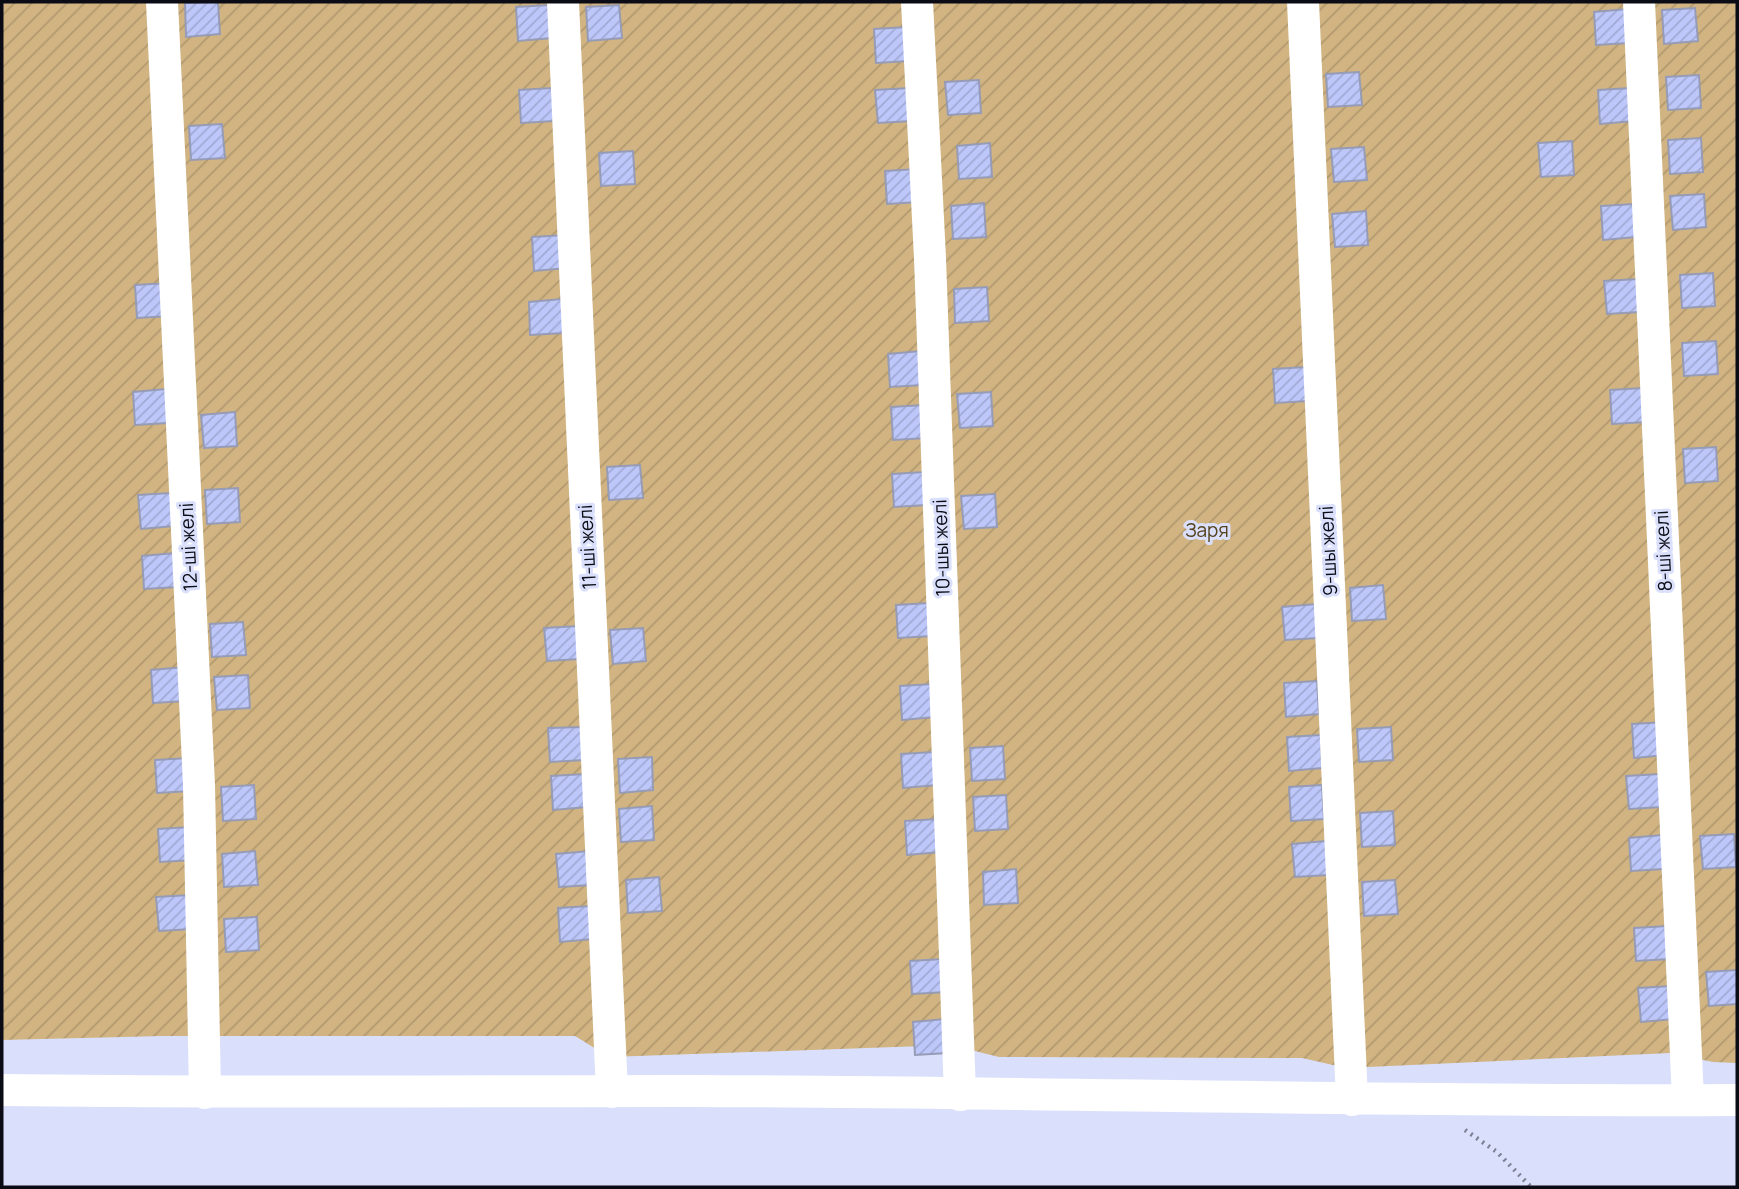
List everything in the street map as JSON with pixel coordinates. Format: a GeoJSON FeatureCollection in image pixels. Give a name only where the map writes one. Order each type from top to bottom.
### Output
{"type":"FeatureCollection","features":[{"type":"Feature","properties":{"kind":"street","name":"12-ші желі"},"geometry":{"type":"LineString","coordinates":[[162,2],[199,771],[205,1093]]}},
{"type":"Feature","properties":{"kind":"street","name":"11-ші желі"},"geometry":{"type":"LineString","coordinates":[[563,2],[611,1092]]}},
{"type":"Feature","properties":{"kind":"street","name":"10-шы желі"},"geometry":{"type":"LineString","coordinates":[[918,2],[930,258],[960,1095]]}},
{"type":"Feature","properties":{"kind":"street","name":"9-шы желі"},"geometry":{"type":"LineString","coordinates":[[1303,2],[1352,1100]]}},
{"type":"Feature","properties":{"kind":"street","name":"8-ші желі"},"geometry":{"type":"LineString","coordinates":[[1639,2],[1688,1100]]}},
{"type":"Feature","properties":{"kind":"street"},"geometry":{"type":"LineString","coordinates":[[2,1090],[205,1093],[688,1091],[1352,1100],[1737,1100]]}},
{"type":"Feature","properties":{"kind":"path"},"geometry":{"type":"LineString","coordinates":[[1465,1130],[1497,1152],[1531,1187]]}},
{"type":"Feature","properties":{"kind":"green space","name":"Заря"},"geometry":{"type":"Polygon","coordinates":[[[2,2],[1737,2],[1737,1063],[1713,1062],[1670,1053],[1346,1068],[1302,1058],[999,1057],[951,1045],[609,1057],[575,1036],[163,1036],[2,1040],[2,2]]]}},
{"type":"Feature","properties":{"kind":"building"},"geometry":{"type":"Polygon","coordinates":[[[218,2],[220,34],[186,37],[185,3],[218,2]]]}},
{"type":"Feature","properties":{"kind":"building"},"geometry":{"type":"Polygon","coordinates":[[[549,5],[552,38],[518,41],[516,7],[549,5]]]}},
{"type":"Feature","properties":{"kind":"building"},"geometry":{"type":"Polygon","coordinates":[[[619,5],[622,38],[588,41],[586,7],[619,5]]]}},
{"type":"Feature","properties":{"kind":"building"},"geometry":{"type":"Polygon","coordinates":[[[1695,8],[1698,41],[1664,44],[1662,10],[1695,8]]]}},
{"type":"Feature","properties":{"kind":"building"},"geometry":{"type":"Polygon","coordinates":[[[1627,9],[1629,43],[1596,45],[1594,12],[1627,9]]]}},
{"type":"Feature","properties":{"kind":"building"},"geometry":{"type":"Polygon","coordinates":[[[907,27],[909,61],[876,63],[874,29],[907,27]]]}},
{"type":"Feature","properties":{"kind":"building"},"geometry":{"type":"Polygon","coordinates":[[[1359,72],[1362,105],[1328,107],[1326,74],[1359,72]]]}},
{"type":"Feature","properties":{"kind":"building"},"geometry":{"type":"Polygon","coordinates":[[[1699,75],[1701,108],[1668,110],[1666,77],[1699,75]]]}},
{"type":"Feature","properties":{"kind":"building"},"geometry":{"type":"Polygon","coordinates":[[[979,80],[981,113],[948,115],[945,82],[979,80]]]}},
{"type":"Feature","properties":{"kind":"building"},"geometry":{"type":"Polygon","coordinates":[[[552,88],[554,121],[521,123],[519,90],[552,88]]]}},
{"type":"Feature","properties":{"kind":"building"},"geometry":{"type":"Polygon","coordinates":[[[909,88],[911,121],[878,123],[875,90],[909,88]]]}},
{"type":"Feature","properties":{"kind":"building"},"geometry":{"type":"Polygon","coordinates":[[[1631,88],[1634,121],[1600,124],[1598,90],[1631,88]]]}},
{"type":"Feature","properties":{"kind":"building"},"geometry":{"type":"Polygon","coordinates":[[[222,124],[225,158],[191,160],[189,126],[222,124]]]}},
{"type":"Feature","properties":{"kind":"building"},"geometry":{"type":"Polygon","coordinates":[[[1701,138],[1703,172],[1670,174],[1668,140],[1701,138]]]}},
{"type":"Feature","properties":{"kind":"building"},"geometry":{"type":"Polygon","coordinates":[[[1572,141],[1574,175],[1541,177],[1538,143],[1572,141]]]}},
{"type":"Feature","properties":{"kind":"building"},"geometry":{"type":"Polygon","coordinates":[[[990,143],[992,177],[959,179],[957,146],[990,143]]]}},
{"type":"Feature","properties":{"kind":"building"},"geometry":{"type":"Polygon","coordinates":[[[1364,147],[1367,180],[1334,182],[1331,149],[1364,147]]]}},
{"type":"Feature","properties":{"kind":"building"},"geometry":{"type":"Polygon","coordinates":[[[633,151],[635,184],[601,186],[599,153],[633,151]]]}},
{"type":"Feature","properties":{"kind":"building"},"geometry":{"type":"Polygon","coordinates":[[[918,169],[920,202],[887,204],[885,171],[918,169]]]}},
{"type":"Feature","properties":{"kind":"building"},"geometry":{"type":"Polygon","coordinates":[[[1704,194],[1706,227],[1673,230],[1670,196],[1704,194]]]}},
{"type":"Feature","properties":{"kind":"building"},"geometry":{"type":"Polygon","coordinates":[[[984,203],[986,237],[953,239],[951,206],[984,203]]]}},
{"type":"Feature","properties":{"kind":"building"},"geometry":{"type":"Polygon","coordinates":[[[1634,204],[1636,237],[1603,240],[1601,206],[1634,204]]]}},
{"type":"Feature","properties":{"kind":"building"},"geometry":{"type":"Polygon","coordinates":[[[1366,211],[1368,245],[1335,247],[1332,214],[1366,211]]]}},
{"type":"Feature","properties":{"kind":"building"},"geometry":{"type":"Polygon","coordinates":[[[565,235],[567,268],[534,271],[532,237],[565,235]]]}},
{"type":"Feature","properties":{"kind":"building"},"geometry":{"type":"Polygon","coordinates":[[[1713,273],[1715,306],[1682,308],[1680,275],[1713,273]]]}},
{"type":"Feature","properties":{"kind":"building"},"geometry":{"type":"Polygon","coordinates":[[[1638,279],[1640,312],[1607,314],[1604,281],[1638,279]]]}},
{"type":"Feature","properties":{"kind":"building"},"geometry":{"type":"Polygon","coordinates":[[[168,283],[170,316],[137,318],[135,285],[168,283]]]}},
{"type":"Feature","properties":{"kind":"building"},"geometry":{"type":"Polygon","coordinates":[[[987,287],[989,321],[955,323],[954,289],[987,287]]]}},
{"type":"Feature","properties":{"kind":"building"},"geometry":{"type":"Polygon","coordinates":[[[562,299],[564,333],[530,335],[529,302],[562,299]]]}},
{"type":"Feature","properties":{"kind":"building"},"geometry":{"type":"Polygon","coordinates":[[[1716,341],[1718,374],[1684,376],[1682,343],[1716,341]]]}},
{"type":"Feature","properties":{"kind":"building"},"geometry":{"type":"Polygon","coordinates":[[[921,351],[923,385],[890,387],[888,354],[921,351]]]}},
{"type":"Feature","properties":{"kind":"building"},"geometry":{"type":"Polygon","coordinates":[[[1306,367],[1308,401],[1275,403],[1273,369],[1306,367]]]}},
{"type":"Feature","properties":{"kind":"building"},"geometry":{"type":"Polygon","coordinates":[[[1643,388],[1646,422],[1612,424],[1610,390],[1643,388]]]}},
{"type":"Feature","properties":{"kind":"building"},"geometry":{"type":"Polygon","coordinates":[[[166,389],[168,423],[135,425],[133,392],[166,389]]]}},
{"type":"Feature","properties":{"kind":"building"},"geometry":{"type":"Polygon","coordinates":[[[991,392],[993,426],[960,428],[957,394],[991,392]]]}},
{"type":"Feature","properties":{"kind":"building"},"geometry":{"type":"Polygon","coordinates":[[[924,405],[927,438],[893,440],[891,407],[924,405]]]}},
{"type":"Feature","properties":{"kind":"building"},"geometry":{"type":"Polygon","coordinates":[[[235,412],[237,446],[204,448],[201,415],[235,412]]]}},
{"type":"Feature","properties":{"kind":"building"},"geometry":{"type":"Polygon","coordinates":[[[1716,447],[1718,481],[1685,483],[1683,449],[1716,447]]]}},
{"type":"Feature","properties":{"kind":"building"},"geometry":{"type":"Polygon","coordinates":[[[640,465],[643,498],[609,500],[607,467],[640,465]]]}},
{"type":"Feature","properties":{"kind":"building"},"geometry":{"type":"Polygon","coordinates":[[[925,472],[927,505],[894,507],[892,474],[925,472]]]}},
{"type":"Feature","properties":{"kind":"building"},"geometry":{"type":"Polygon","coordinates":[[[238,488],[240,522],[207,524],[205,490],[238,488]]]}},
{"type":"Feature","properties":{"kind":"building"},"geometry":{"type":"Polygon","coordinates":[[[171,493],[174,526],[141,529],[138,495],[171,493]]]}},
{"type":"Feature","properties":{"kind":"building"},"geometry":{"type":"Polygon","coordinates":[[[995,494],[997,527],[964,529],[961,496],[995,494]]]}},
{"type":"Feature","properties":{"kind":"building"},"geometry":{"type":"Polygon","coordinates":[[[175,553],[177,587],[144,589],[142,556],[175,553]]]}},
{"type":"Feature","properties":{"kind":"building"},"geometry":{"type":"Polygon","coordinates":[[[1383,585],[1386,619],[1352,621],[1350,588],[1383,585]]]}},
{"type":"Feature","properties":{"kind":"building"},"geometry":{"type":"Polygon","coordinates":[[[930,603],[932,636],[898,638],[896,605],[930,603]]]}},
{"type":"Feature","properties":{"kind":"building"},"geometry":{"type":"Polygon","coordinates":[[[1316,604],[1318,638],[1285,640],[1282,607],[1316,604]]]}},
{"type":"Feature","properties":{"kind":"building"},"geometry":{"type":"Polygon","coordinates":[[[243,622],[246,655],[212,657],[210,624],[243,622]]]}},
{"type":"Feature","properties":{"kind":"building"},"geometry":{"type":"Polygon","coordinates":[[[578,626],[580,659],[547,661],[544,628],[578,626]]]}},
{"type":"Feature","properties":{"kind":"building"},"geometry":{"type":"Polygon","coordinates":[[[643,628],[646,661],[613,664],[610,630],[643,628]]]}},
{"type":"Feature","properties":{"kind":"building"},"geometry":{"type":"Polygon","coordinates":[[[185,667],[186,701],[153,703],[151,670],[185,667]]]}},
{"type":"Feature","properties":{"kind":"building"},"geometry":{"type":"Polygon","coordinates":[[[248,675],[250,708],[217,710],[214,677],[248,675]]]}},
{"type":"Feature","properties":{"kind":"building"},"geometry":{"type":"Polygon","coordinates":[[[1317,681],[1319,714],[1286,717],[1284,683],[1317,681]]]}},
{"type":"Feature","properties":{"kind":"building"},"geometry":{"type":"Polygon","coordinates":[[[933,684],[935,717],[902,720],[900,686],[933,684]]]}},
{"type":"Feature","properties":{"kind":"building"},"geometry":{"type":"Polygon","coordinates":[[[1665,722],[1667,755],[1634,758],[1632,724],[1665,722]]]}},
{"type":"Feature","properties":{"kind":"building"},"geometry":{"type":"Polygon","coordinates":[[[581,727],[584,760],[550,762],[548,728],[581,727]]]}},
{"type":"Feature","properties":{"kind":"building"},"geometry":{"type":"Polygon","coordinates":[[[1391,727],[1393,760],[1359,762],[1357,729],[1391,727]]]}},
{"type":"Feature","properties":{"kind":"building"},"geometry":{"type":"Polygon","coordinates":[[[1321,735],[1322,768],[1289,771],[1287,737],[1321,735]]]}},
{"type":"Feature","properties":{"kind":"building"},"geometry":{"type":"Polygon","coordinates":[[[1003,746],[1005,779],[972,781],[970,748],[1003,746]]]}},
{"type":"Feature","properties":{"kind":"building"},"geometry":{"type":"Polygon","coordinates":[[[934,752],[937,785],[903,788],[901,754],[934,752]]]}},
{"type":"Feature","properties":{"kind":"building"},"geometry":{"type":"Polygon","coordinates":[[[652,757],[653,790],[620,793],[618,759],[652,757]]]}},
{"type":"Feature","properties":{"kind":"building"},"geometry":{"type":"Polygon","coordinates":[[[189,758],[191,791],[157,793],[155,760],[189,758]]]}},
{"type":"Feature","properties":{"kind":"building"},"geometry":{"type":"Polygon","coordinates":[[[585,774],[587,807],[553,810],[551,776],[585,774]]]}},
{"type":"Feature","properties":{"kind":"building"},"geometry":{"type":"Polygon","coordinates":[[[1660,774],[1662,807],[1629,809],[1626,776],[1660,774]]]}},
{"type":"Feature","properties":{"kind":"building"},"geometry":{"type":"Polygon","coordinates":[[[254,785],[256,819],[223,821],[221,787],[254,785]]]}},
{"type":"Feature","properties":{"kind":"building"},"geometry":{"type":"Polygon","coordinates":[[[1322,785],[1324,819],[1291,821],[1289,787],[1322,785]]]}},
{"type":"Feature","properties":{"kind":"building"},"geometry":{"type":"Polygon","coordinates":[[[1006,795],[1008,829],[975,831],[973,797],[1006,795]]]}},
{"type":"Feature","properties":{"kind":"building"},"geometry":{"type":"Polygon","coordinates":[[[652,806],[654,840],[621,842],[619,809],[652,806]]]}},
{"type":"Feature","properties":{"kind":"building"},"geometry":{"type":"Polygon","coordinates":[[[1393,811],[1395,845],[1362,847],[1360,813],[1393,811]]]}},
{"type":"Feature","properties":{"kind":"building"},"geometry":{"type":"Polygon","coordinates":[[[938,819],[940,852],[907,855],[905,821],[938,819]]]}},
{"type":"Feature","properties":{"kind":"building"},"geometry":{"type":"Polygon","coordinates":[[[191,827],[193,860],[160,862],[158,829],[191,827]]]}},
{"type":"Feature","properties":{"kind":"building"},"geometry":{"type":"Polygon","coordinates":[[[1734,834],[1736,867],[1703,869],[1700,836],[1734,834]]]}},
{"type":"Feature","properties":{"kind":"building"},"geometry":{"type":"Polygon","coordinates":[[[1662,835],[1664,869],[1631,871],[1629,838],[1662,835]]]}},
{"type":"Feature","properties":{"kind":"building"},"geometry":{"type":"Polygon","coordinates":[[[1326,841],[1328,875],[1295,877],[1292,844],[1326,841]]]}},
{"type":"Feature","properties":{"kind":"building"},"geometry":{"type":"Polygon","coordinates":[[[255,851],[258,885],[224,887],[222,854],[255,851]]]}},
{"type":"Feature","properties":{"kind":"building"},"geometry":{"type":"Polygon","coordinates":[[[590,851],[592,885],[559,887],[556,854],[590,851]]]}},
{"type":"Feature","properties":{"kind":"building"},"geometry":{"type":"Polygon","coordinates":[[[1016,869],[1018,903],[984,905],[983,872],[1016,869]]]}},
{"type":"Feature","properties":{"kind":"building"},"geometry":{"type":"Polygon","coordinates":[[[659,877],[662,911],[628,913],[626,880],[659,877]]]}},
{"type":"Feature","properties":{"kind":"building"},"geometry":{"type":"Polygon","coordinates":[[[1395,880],[1398,914],[1364,916],[1362,882],[1395,880]]]}},
{"type":"Feature","properties":{"kind":"building"},"geometry":{"type":"Polygon","coordinates":[[[190,895],[192,929],[159,931],[156,897],[190,895]]]}},
{"type":"Feature","properties":{"kind":"building"},"geometry":{"type":"Polygon","coordinates":[[[591,906],[593,939],[560,942],[558,908],[591,906]]]}},
{"type":"Feature","properties":{"kind":"building"},"geometry":{"type":"Polygon","coordinates":[[[257,917],[259,950],[226,952],[224,919],[257,917]]]}},
{"type":"Feature","properties":{"kind":"building"},"geometry":{"type":"Polygon","coordinates":[[[1668,926],[1670,959],[1636,961],[1634,928],[1668,926]]]}},
{"type":"Feature","properties":{"kind":"building"},"geometry":{"type":"Polygon","coordinates":[[[943,959],[946,992],[912,994],[910,961],[943,959]]]}},
{"type":"Feature","properties":{"kind":"building"},"geometry":{"type":"Polygon","coordinates":[[[1737,970],[1737,1004],[1709,1006],[1706,972],[1737,970]]]}},
{"type":"Feature","properties":{"kind":"building"},"geometry":{"type":"Polygon","coordinates":[[[1672,986],[1674,1019],[1641,1022],[1638,988],[1672,986]]]}},
{"type":"Feature","properties":{"kind":"building"},"geometry":{"type":"Polygon","coordinates":[[[946,1019],[948,1053],[915,1055],[913,1022],[946,1019]]]}}]}
